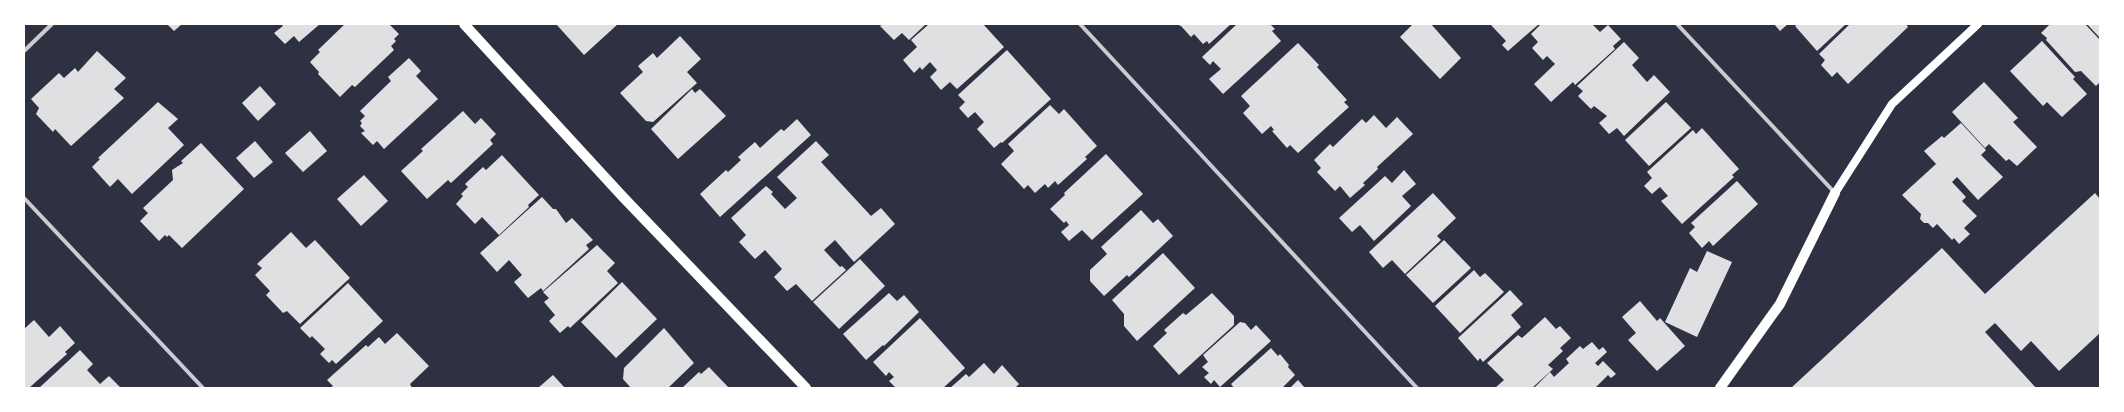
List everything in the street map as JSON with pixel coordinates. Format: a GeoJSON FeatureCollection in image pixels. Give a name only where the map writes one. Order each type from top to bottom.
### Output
{"type":"FeatureCollection","features":[{"type":"Feature","properties":{"kind":"main road"},"geometry":{"type":"LineString","coordinates":[[464,24],[623,197],[806,388]]}},
{"type":"Feature","properties":{"kind":"main road"},"geometry":{"type":"LineString","coordinates":[[1720,388],[1780,304],[1835,193],[1892,104],[1978,24]]}},
{"type":"Feature","properties":{"kind":"street"},"geometry":{"type":"LineString","coordinates":[[24,51],[52,24]]}},
{"type":"Feature","properties":{"kind":"street"},"geometry":{"type":"LineString","coordinates":[[1080,24],[1417,388]]}},
{"type":"Feature","properties":{"kind":"street"},"geometry":{"type":"LineString","coordinates":[[1677,24],[1835,193]]}},
{"type":"Feature","properties":{"kind":"street"},"geometry":{"type":"LineString","coordinates":[[24,198],[203,388]]}},
{"type":"Feature","properties":{"kind":"building"},"geometry":{"type":"Polygon","coordinates":[[[167,24],[182,24],[174,31],[167,24]]]}},
{"type":"Feature","properties":{"kind":"building"},"geometry":{"type":"Polygon","coordinates":[[[281,24],[320,24],[299,42],[294,36],[285,44],[274,33],[283,26],[281,24]]]}},
{"type":"Feature","properties":{"kind":"building"},"geometry":{"type":"Polygon","coordinates":[[[345,24],[389,24],[399,34],[394,39],[396,41],[391,46],[394,50],[355,87],[352,85],[340,97],[318,74],[319,72],[310,62],[320,52],[318,50],[345,24]]]}},
{"type":"Feature","properties":{"kind":"building"},"geometry":{"type":"Polygon","coordinates":[[[556,24],[618,24],[584,55],[556,24]]]}},
{"type":"Feature","properties":{"kind":"building"},"geometry":{"type":"Polygon","coordinates":[[[883,24],[926,24],[909,40],[902,33],[894,40],[880,26],[883,24]]]}},
{"type":"Feature","properties":{"kind":"building"},"geometry":{"type":"Polygon","coordinates":[[[929,24],[983,24],[1004,47],[957,89],[950,82],[941,90],[930,77],[937,70],[930,62],[922,70],[920,67],[914,73],[903,60],[917,47],[911,40],[929,24]]]}},
{"type":"Feature","properties":{"kind":"building"},"geometry":{"type":"Polygon","coordinates":[[[1176,24],[1231,24],[1209,44],[1207,41],[1203,44],[1194,34],[1191,37],[1181,26],[1176,24]]]}},
{"type":"Feature","properties":{"kind":"building"},"geometry":{"type":"Polygon","coordinates":[[[1237,24],[1270,24],[1275,29],[1272,31],[1281,41],[1223,94],[1209,79],[1221,69],[1213,61],[1210,65],[1202,57],[1237,24]]]}},
{"type":"Feature","properties":{"kind":"building"},"geometry":{"type":"Polygon","coordinates":[[[1413,24],[1431,24],[1461,58],[1440,79],[1400,37],[1413,24]]]}},
{"type":"Feature","properties":{"kind":"building"},"geometry":{"type":"Polygon","coordinates":[[[1490,24],[1539,24],[1508,51],[1502,45],[1506,41],[1490,24]]]}},
{"type":"Feature","properties":{"kind":"building"},"geometry":{"type":"Polygon","coordinates":[[[1541,24],[1592,24],[1600,32],[1608,25],[1621,39],[1613,46],[1615,49],[1575,85],[1573,82],[1551,102],[1534,84],[1555,64],[1547,56],[1543,60],[1532,48],[1538,42],[1531,34],[1541,24]]]}},
{"type":"Feature","properties":{"kind":"building"},"geometry":{"type":"Polygon","coordinates":[[[1774,24],[1788,24],[1780,31],[1774,24]]]}},
{"type":"Feature","properties":{"kind":"building"},"geometry":{"type":"Polygon","coordinates":[[[1798,24],[1846,24],[1817,51],[1795,26],[1798,24]]]}},
{"type":"Feature","properties":{"kind":"building"},"geometry":{"type":"Polygon","coordinates":[[[1850,24],[1906,24],[1908,27],[1848,84],[1837,72],[1832,77],[1821,65],[1825,60],[1819,54],[1850,24]]]}},
{"type":"Feature","properties":{"kind":"building"},"geometry":{"type":"Polygon","coordinates":[[[2050,24],[2085,24],[2100,40],[2100,82],[2096,86],[2081,71],[2075,72],[2046,40],[2047,38],[2041,33],[2050,24]]]}},
{"type":"Feature","properties":{"kind":"building"},"geometry":{"type":"Polygon","coordinates":[[[2087,24],[2100,24],[2100,38],[2087,24]]]}},
{"type":"Feature","properties":{"kind":"building"},"geometry":{"type":"Polygon","coordinates":[[[680,36],[701,59],[687,72],[697,83],[653,122],[646,121],[620,93],[643,72],[638,66],[653,53],[657,58],[680,36]]]}},
{"type":"Feature","properties":{"kind":"building"},"geometry":{"type":"Polygon","coordinates":[[[2042,41],[2075,77],[2073,79],[2087,94],[2062,117],[2047,102],[2043,106],[2010,71],[2042,41]]]}},
{"type":"Feature","properties":{"kind":"building"},"geometry":{"type":"Polygon","coordinates":[[[1624,42],[1639,58],[1632,65],[1647,82],[1654,75],[1670,92],[1624,136],[1617,128],[1609,134],[1599,123],[1607,116],[1594,106],[1591,109],[1578,96],[1583,91],[1577,86],[1624,42]]]}},
{"type":"Feature","properties":{"kind":"building"},"geometry":{"type":"Polygon","coordinates":[[[1298,43],[1319,65],[1317,67],[1347,100],[1344,102],[1349,107],[1298,153],[1290,145],[1287,148],[1272,131],[1274,130],[1271,126],[1262,134],[1243,113],[1250,106],[1241,96],[1298,43]]]}},
{"type":"Feature","properties":{"kind":"building"},"geometry":{"type":"Polygon","coordinates":[[[1007,50],[1051,99],[1002,143],[1001,142],[994,148],[977,129],[984,122],[975,112],[968,118],[959,108],[965,102],[958,95],[1007,50]]]}},
{"type":"Feature","properties":{"kind":"building"},"geometry":{"type":"Polygon","coordinates":[[[97,51],[126,78],[114,89],[124,98],[71,146],[55,129],[53,132],[36,114],[39,108],[31,99],[59,73],[64,78],[75,68],[78,72],[97,51]]]}},
{"type":"Feature","properties":{"kind":"building"},"geometry":{"type":"Polygon","coordinates":[[[409,58],[421,71],[416,76],[438,99],[384,149],[377,141],[373,145],[361,133],[365,131],[360,126],[362,123],[360,121],[365,116],[360,111],[391,81],[388,77],[409,58]]]}},
{"type":"Feature","properties":{"kind":"building"},"geometry":{"type":"Polygon","coordinates":[[[1984,82],[2018,118],[2013,122],[2037,147],[2017,166],[2009,159],[2006,161],[1989,144],[1985,148],[1952,112],[1984,82]]]}},
{"type":"Feature","properties":{"kind":"building"},"geometry":{"type":"Polygon","coordinates":[[[260,86],[276,104],[258,121],[242,103],[260,86]]]}},
{"type":"Feature","properties":{"kind":"building"},"geometry":{"type":"Polygon","coordinates":[[[692,89],[695,93],[700,89],[726,116],[678,159],[651,129],[692,89]]]}},
{"type":"Feature","properties":{"kind":"building"},"geometry":{"type":"Polygon","coordinates":[[[158,102],[178,119],[168,128],[184,145],[132,194],[118,179],[110,187],[92,167],[100,159],[98,158],[158,102]]]}},
{"type":"Feature","properties":{"kind":"building"},"geometry":{"type":"Polygon","coordinates":[[[1666,102],[1691,128],[1649,166],[1625,140],[1666,102]]]}},
{"type":"Feature","properties":{"kind":"building"},"geometry":{"type":"Polygon","coordinates":[[[1050,105],[1059,114],[1064,109],[1097,146],[1085,157],[1087,159],[1058,185],[1055,181],[1048,188],[1045,184],[1035,193],[1028,185],[1024,189],[1001,164],[1014,151],[1008,144],[1050,105]]]}},
{"type":"Feature","properties":{"kind":"building"},"geometry":{"type":"Polygon","coordinates":[[[463,111],[475,124],[481,118],[496,134],[490,140],[493,144],[451,183],[448,180],[427,199],[401,171],[423,151],[421,149],[463,111]]]}},
{"type":"Feature","properties":{"kind":"building"},"geometry":{"type":"Polygon","coordinates":[[[1374,115],[1386,128],[1397,117],[1413,134],[1377,167],[1378,169],[1363,183],[1365,185],[1350,198],[1340,186],[1335,191],[1317,172],[1321,168],[1314,160],[1330,144],[1333,147],[1362,119],[1366,123],[1374,115]]]}},
{"type":"Feature","properties":{"kind":"building"},"geometry":{"type":"Polygon","coordinates":[[[797,119],[811,135],[720,217],[700,194],[726,170],[728,172],[741,160],[738,157],[755,142],[760,148],[781,129],[784,131],[797,119]]]}},
{"type":"Feature","properties":{"kind":"building"},"geometry":{"type":"Polygon","coordinates":[[[1961,123],[1986,150],[1981,155],[2003,177],[1978,200],[1957,177],[1952,182],[1966,197],[1962,201],[1977,216],[1964,228],[1970,234],[1959,244],[1954,238],[1952,240],[1937,224],[1933,228],[1928,223],[1924,223],[1920,219],[1921,214],[1902,195],[1936,164],[1951,180],[1924,151],[1942,136],[1944,138],[1961,123]]]}},
{"type":"Feature","properties":{"kind":"building"},"geometry":{"type":"Polygon","coordinates":[[[1702,128],[1739,169],[1732,175],[1734,177],[1682,224],[1661,201],[1668,196],[1660,187],[1652,194],[1644,186],[1652,178],[1647,172],[1693,130],[1696,134],[1702,128]]]}},
{"type":"Feature","properties":{"kind":"building"},"geometry":{"type":"Polygon","coordinates":[[[310,131],[327,151],[303,172],[285,153],[310,131]]]}},
{"type":"Feature","properties":{"kind":"building"},"geometry":{"type":"Polygon","coordinates":[[[255,141],[273,162],[254,178],[236,158],[255,141]]]}},
{"type":"Feature","properties":{"kind":"building"},"geometry":{"type":"Polygon","coordinates":[[[816,141],[829,155],[821,162],[871,216],[881,208],[895,224],[854,262],[835,240],[824,250],[840,267],[842,266],[846,270],[812,301],[796,284],[787,291],[774,277],[782,269],[765,250],[755,259],[739,242],[746,235],[731,218],[766,186],[773,192],[771,194],[785,209],[797,198],[777,177],[816,141]]]}},
{"type":"Feature","properties":{"kind":"building"},"geometry":{"type":"Polygon","coordinates":[[[201,143],[244,189],[182,248],[169,235],[167,237],[165,235],[159,241],[140,221],[148,213],[143,208],[173,180],[172,170],[183,163],[181,161],[201,143]]]}},
{"type":"Feature","properties":{"kind":"building"},"geometry":{"type":"Polygon","coordinates":[[[1106,154],[1143,194],[1092,240],[1082,230],[1069,241],[1061,232],[1069,225],[1066,221],[1064,223],[1050,209],[1065,195],[1064,193],[1106,154]]]}},
{"type":"Feature","properties":{"kind":"building"},"geometry":{"type":"Polygon","coordinates":[[[502,155],[539,195],[528,205],[529,207],[499,235],[482,217],[475,224],[456,204],[463,196],[461,194],[468,187],[465,184],[483,167],[486,170],[502,155]]]}},
{"type":"Feature","properties":{"kind":"building"},"geometry":{"type":"Polygon","coordinates":[[[1404,170],[1416,184],[1402,196],[1411,206],[1374,241],[1360,225],[1352,232],[1339,218],[1385,176],[1392,183],[1404,170]]]}},
{"type":"Feature","properties":{"kind":"building"},"geometry":{"type":"Polygon","coordinates":[[[364,175],[388,201],[361,226],[337,199],[364,175]]]}},
{"type":"Feature","properties":{"kind":"building"},"geometry":{"type":"Polygon","coordinates":[[[1737,181],[1758,204],[1713,246],[1709,241],[1702,248],[1689,233],[1695,227],[1691,223],[1737,181]]]}},
{"type":"Feature","properties":{"kind":"building"},"geometry":{"type":"Polygon","coordinates":[[[1433,193],[1456,218],[1437,236],[1441,240],[1405,274],[1392,260],[1383,268],[1369,252],[1433,193]]]}},
{"type":"Feature","properties":{"kind":"building"},"geometry":{"type":"Polygon","coordinates":[[[2095,193],[2100,199],[2100,333],[2059,371],[2031,341],[2021,351],[1995,323],[1985,332],[2036,388],[1791,388],[1942,248],[1985,294],[2095,193]]]}},
{"type":"Feature","properties":{"kind":"building"},"geometry":{"type":"Polygon","coordinates":[[[542,197],[553,209],[556,209],[566,223],[572,218],[593,240],[586,245],[589,249],[543,291],[541,288],[528,298],[514,282],[522,275],[509,260],[497,272],[480,253],[542,197]]]}},
{"type":"Feature","properties":{"kind":"building"},"geometry":{"type":"Polygon","coordinates":[[[1141,210],[1153,223],[1158,219],[1173,236],[1129,277],[1127,275],[1104,296],[1090,281],[1090,270],[1107,254],[1101,247],[1141,210]]]}},
{"type":"Feature","properties":{"kind":"building"},"geometry":{"type":"Polygon","coordinates":[[[291,232],[306,248],[315,240],[350,278],[300,324],[287,311],[283,313],[266,295],[270,291],[255,275],[262,268],[257,264],[291,232]]]}},
{"type":"Feature","properties":{"kind":"building"},"geometry":{"type":"Polygon","coordinates":[[[1444,240],[1471,268],[1433,303],[1406,275],[1444,240]]]}},
{"type":"Feature","properties":{"kind":"building"},"geometry":{"type":"Polygon","coordinates":[[[597,245],[615,263],[607,271],[618,283],[570,328],[568,326],[560,333],[549,321],[555,315],[544,302],[549,298],[543,292],[597,245]]]}},
{"type":"Feature","properties":{"kind":"building"},"geometry":{"type":"Polygon","coordinates":[[[1707,251],[1732,262],[1697,337],[1665,322],[1690,268],[1697,272],[1707,251]]]}},
{"type":"Feature","properties":{"kind":"building"},"geometry":{"type":"Polygon","coordinates":[[[1163,253],[1195,288],[1137,341],[1124,326],[1124,314],[1112,300],[1163,253]]]}},
{"type":"Feature","properties":{"kind":"building"},"geometry":{"type":"Polygon","coordinates":[[[860,259],[885,286],[839,329],[813,302],[860,259]]]}},
{"type":"Feature","properties":{"kind":"building"},"geometry":{"type":"Polygon","coordinates":[[[1474,270],[1480,277],[1485,273],[1504,292],[1460,333],[1435,306],[1474,270]]]}},
{"type":"Feature","properties":{"kind":"building"},"geometry":{"type":"Polygon","coordinates":[[[622,282],[657,319],[616,358],[581,322],[622,282]]]}},
{"type":"Feature","properties":{"kind":"building"},"geometry":{"type":"Polygon","coordinates":[[[348,283],[383,321],[336,364],[332,360],[329,363],[320,354],[325,349],[312,336],[310,338],[300,328],[348,283]]]}},
{"type":"Feature","properties":{"kind":"building"},"geometry":{"type":"Polygon","coordinates":[[[1510,290],[1523,304],[1511,315],[1521,327],[1483,362],[1480,358],[1478,361],[1458,338],[1510,290]]]}},
{"type":"Feature","properties":{"kind":"building"},"geometry":{"type":"Polygon","coordinates":[[[889,293],[897,301],[904,295],[919,312],[884,346],[883,345],[866,360],[843,334],[889,293]]]}},
{"type":"Feature","properties":{"kind":"building"},"geometry":{"type":"Polygon","coordinates":[[[1212,293],[1234,316],[1234,325],[1179,375],[1153,346],[1167,333],[1164,330],[1183,313],[1186,315],[1212,293]]]}},
{"type":"Feature","properties":{"kind":"building"},"geometry":{"type":"Polygon","coordinates":[[[1640,301],[1657,321],[1660,318],[1685,346],[1657,371],[1628,340],[1636,333],[1622,317],[1640,301]]]}},
{"type":"Feature","properties":{"kind":"building"},"geometry":{"type":"Polygon","coordinates":[[[1545,317],[1556,329],[1560,326],[1571,338],[1560,348],[1563,351],[1548,365],[1553,369],[1532,388],[1495,388],[1504,380],[1487,363],[1518,335],[1522,338],[1545,317]]]}},
{"type":"Feature","properties":{"kind":"building"},"geometry":{"type":"Polygon","coordinates":[[[920,318],[965,368],[943,388],[896,388],[889,381],[894,377],[889,372],[886,376],[873,362],[920,318]]]}},
{"type":"Feature","properties":{"kind":"building"},"geometry":{"type":"Polygon","coordinates":[[[34,320],[49,337],[60,326],[75,343],[65,352],[67,354],[29,388],[24,388],[24,329],[34,320]]]}},
{"type":"Feature","properties":{"kind":"building"},"geometry":{"type":"Polygon","coordinates":[[[1240,322],[1245,323],[1251,330],[1256,325],[1271,341],[1220,387],[1214,380],[1211,384],[1204,377],[1209,373],[1202,367],[1208,362],[1203,355],[1240,322]]]}},
{"type":"Feature","properties":{"kind":"building"},"geometry":{"type":"Polygon","coordinates":[[[664,328],[694,363],[668,388],[631,388],[623,379],[624,368],[664,328]]]}},
{"type":"Feature","properties":{"kind":"building"},"geometry":{"type":"Polygon","coordinates":[[[397,333],[429,366],[410,384],[412,388],[330,388],[333,386],[327,380],[366,345],[368,347],[379,337],[385,344],[397,333]]]}},
{"type":"Feature","properties":{"kind":"building"},"geometry":{"type":"Polygon","coordinates":[[[1592,342],[1599,350],[1603,347],[1607,352],[1595,363],[1598,366],[1603,361],[1616,374],[1611,378],[1608,375],[1595,388],[1534,388],[1550,372],[1554,377],[1569,363],[1566,359],[1580,346],[1583,349],[1592,342]]]}},
{"type":"Feature","properties":{"kind":"building"},"geometry":{"type":"Polygon","coordinates":[[[1271,348],[1278,356],[1280,354],[1295,375],[1282,388],[1234,388],[1231,384],[1271,348]]]}},
{"type":"Feature","properties":{"kind":"building"},"geometry":{"type":"Polygon","coordinates":[[[80,350],[93,364],[87,370],[100,384],[109,376],[121,388],[39,388],[80,350]]]}},
{"type":"Feature","properties":{"kind":"building"},"geometry":{"type":"Polygon","coordinates":[[[984,363],[994,374],[1002,365],[1019,384],[1015,388],[950,388],[966,374],[969,377],[984,363]]]}},
{"type":"Feature","properties":{"kind":"building"},"geometry":{"type":"Polygon","coordinates":[[[709,367],[729,388],[682,388],[699,372],[701,374],[709,367]]]}},
{"type":"Feature","properties":{"kind":"building"},"geometry":{"type":"Polygon","coordinates":[[[553,375],[565,388],[538,388],[553,375]]]}},
{"type":"Feature","properties":{"kind":"building"},"geometry":{"type":"Polygon","coordinates":[[[1298,380],[1305,388],[1290,388],[1298,380]]]}}]}
